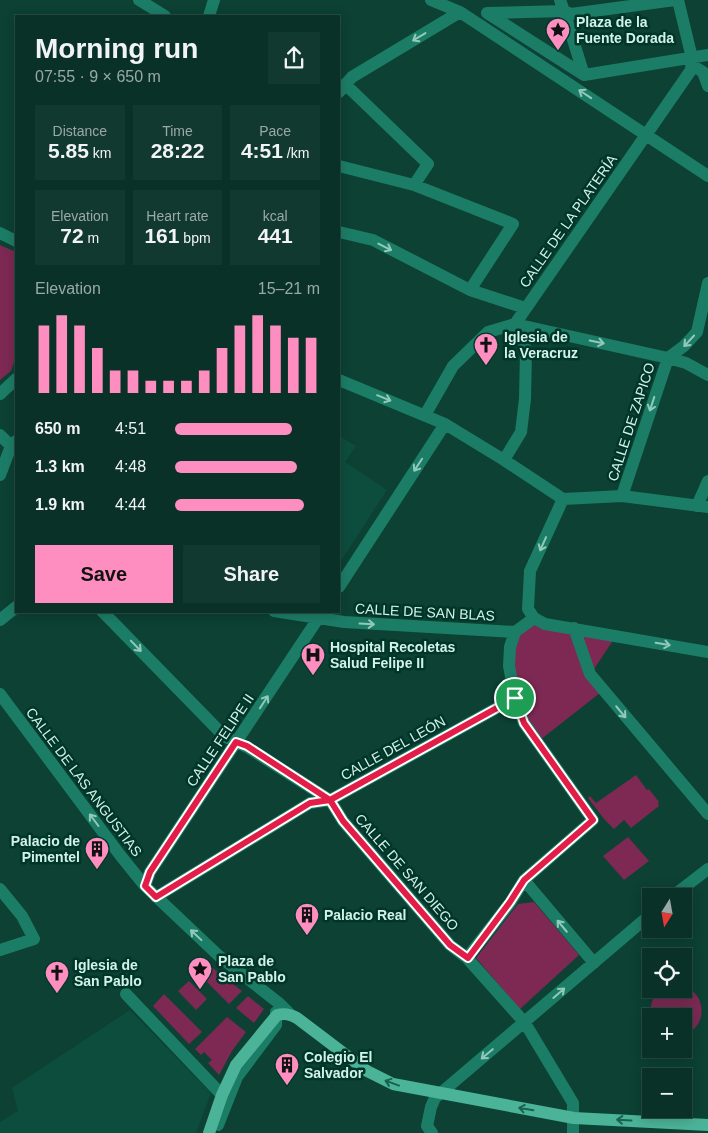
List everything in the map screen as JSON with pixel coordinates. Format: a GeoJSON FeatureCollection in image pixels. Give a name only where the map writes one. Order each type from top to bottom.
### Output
{"type":"FeatureCollection","features":[{"type":"Feature","properties":{"kind":"main road"},"geometry":{"type":"LineString","coordinates":[[209,1133],[240,1059],[277,1015],[283,1013],[290,1014],[318,1033],[366,1071],[393,1084],[574,1118],[708,1125]]}},
{"type":"Feature","properties":{"kind":"street"},"geometry":{"type":"LineString","coordinates":[[139,0],[163,15]]}},
{"type":"Feature","properties":{"kind":"street"},"geometry":{"type":"LineString","coordinates":[[209,15],[214,0]]}},
{"type":"Feature","properties":{"kind":"street"},"geometry":{"type":"LineString","coordinates":[[430,0],[460,12],[708,176]]}},
{"type":"Feature","properties":{"kind":"street"},"geometry":{"type":"LineString","coordinates":[[473,21],[487,13],[562,6],[571,14],[677,0],[692,61],[703,72],[708,86]]}},
{"type":"Feature","properties":{"kind":"street"},"geometry":{"type":"LineString","coordinates":[[562,6],[584,75]]}},
{"type":"Feature","properties":{"kind":"street"},"geometry":{"type":"LineString","coordinates":[[414,185],[428,164],[344,82],[460,12]]}},
{"type":"Feature","properties":{"kind":"street"},"geometry":{"type":"LineString","coordinates":[[487,13],[584,75],[692,61],[708,56]]}},
{"type":"Feature","properties":{"kind":"street","name":"CALLE DE LA PLATERÍA"},"geometry":{"type":"LineString","coordinates":[[515,324],[647,136],[691,70],[692,61]]}},
{"type":"Feature","properties":{"kind":"street"},"geometry":{"type":"LineString","coordinates":[[340,166],[414,185],[513,224],[470,290]]}},
{"type":"Feature","properties":{"kind":"street"},"geometry":{"type":"LineString","coordinates":[[340,232],[373,240],[470,290],[526,308]]}},
{"type":"Feature","properties":{"kind":"street"},"geometry":{"type":"LineString","coordinates":[[0,233],[15,240]]}},
{"type":"Feature","properties":{"kind":"street"},"geometry":{"type":"LineString","coordinates":[[668,358],[684,346],[696,332],[705,310],[708,283]]}},
{"type":"Feature","properties":{"kind":"street"},"geometry":{"type":"LineString","coordinates":[[504,460],[521,432],[525,399],[526,351],[522,335],[515,324]]}},
{"type":"Feature","properties":{"kind":"street"},"geometry":{"type":"LineString","coordinates":[[425,415],[453,366],[488,332],[515,324],[668,358],[686,363],[708,375]]}},
{"type":"Feature","properties":{"kind":"street","name":"CALLE DE ZAPICO"},"geometry":{"type":"LineString","coordinates":[[622,496],[668,358]]}},
{"type":"Feature","properties":{"kind":"street"},"geometry":{"type":"LineString","coordinates":[[340,380],[445,424],[504,460],[562,499],[622,496],[702,506],[708,481]]}},
{"type":"Feature","properties":{"kind":"street"},"geometry":{"type":"LineString","coordinates":[[0,394],[15,381]]}},
{"type":"Feature","properties":{"kind":"street"},"geometry":{"type":"LineString","coordinates":[[340,585],[445,424]]}},
{"type":"Feature","properties":{"kind":"street"},"geometry":{"type":"LineString","coordinates":[[0,435],[14,444],[0,475]]}},
{"type":"Feature","properties":{"kind":"street"},"geometry":{"type":"LineString","coordinates":[[562,499],[530,571],[528,609],[534,618],[545,624],[708,652]]}},
{"type":"Feature","properties":{"kind":"street"},"geometry":{"type":"LineString","coordinates":[[0,620],[15,607]]}},
{"type":"Feature","properties":{"kind":"street"},"geometry":{"type":"LineString","coordinates":[[104,613],[224,736],[247,746],[330,800]]}},
{"type":"Feature","properties":{"kind":"street","name":"CALLE DE SAN BLAS"},"geometry":{"type":"LineString","coordinates":[[298,613],[321,615],[344,622],[515,632]]}},
{"type":"Feature","properties":{"kind":"street","name":"CALLE FELIPE II"},"geometry":{"type":"LineString","coordinates":[[145,886],[150,872],[321,615]]}},
{"type":"Feature","properties":{"kind":"street"},"geometry":{"type":"LineString","coordinates":[[468,958],[524,880],[593,820],[524,723],[515,698],[509,666],[510,647],[515,632],[534,618]]}},
{"type":"Feature","properties":{"kind":"street"},"geometry":{"type":"LineString","coordinates":[[574,628],[590,674],[708,814]]}},
{"type":"Feature","properties":{"kind":"street","name":"CALLE DE LAS ANGUSTIAS"},"geometry":{"type":"LineString","coordinates":[[0,694],[145,886]]}},
{"type":"Feature","properties":{"kind":"street","name":"CALLE DEL LEÓN"},"geometry":{"type":"LineString","coordinates":[[156,897],[310,803],[330,800],[515,698]]}},
{"type":"Feature","properties":{"kind":"street","name":"CALLE DE SAN DIEGO"},"geometry":{"type":"LineString","coordinates":[[330,800],[343,821],[450,945],[468,958],[525,1023]]}},
{"type":"Feature","properties":{"kind":"street"},"geometry":{"type":"LineString","coordinates":[[683,888],[708,869]]}},
{"type":"Feature","properties":{"kind":"street"},"geometry":{"type":"LineString","coordinates":[[524,880],[594,963]]}},
{"type":"Feature","properties":{"kind":"street"},"geometry":{"type":"LineString","coordinates":[[145,886],[219,956],[290,1014]]}},
{"type":"Feature","properties":{"kind":"street"},"geometry":{"type":"LineString","coordinates":[[0,888],[22,916],[34,939],[0,950]]}},
{"type":"Feature","properties":{"kind":"street"},"geometry":{"type":"LineString","coordinates":[[432,1133],[428,1126],[428,1117],[433,1102],[440,1093],[525,1023],[642,922]]}},
{"type":"Feature","properties":{"kind":"street"},"geometry":{"type":"LineString","coordinates":[[126,994],[221,1104]]}},
{"type":"Feature","properties":{"kind":"street"},"geometry":{"type":"LineString","coordinates":[[215,1133],[221,1104],[276,1025],[277,1015],[274,1000]]}},
{"type":"Feature","properties":{"kind":"street"},"geometry":{"type":"LineString","coordinates":[[525,1023],[570,1095],[573,1102],[573,1133]]}},
{"type":"Feature","properties":{"kind":"shaded area"},"geometry":{"type":"Polygon","coordinates":[[[0,245],[15,252],[15,359],[11,371],[0,380],[0,245]]]}},
{"type":"Feature","properties":{"kind":"shaded area"},"geometry":{"type":"Polygon","coordinates":[[[340,437],[356,446],[345,462],[387,490],[340,562],[340,437]]]}},
{"type":"Feature","properties":{"kind":"shaded area"},"geometry":{"type":"Polygon","coordinates":[[[529,624],[576,634],[614,639],[588,678],[600,693],[540,740],[522,710],[512,665],[518,634],[529,624]]]}},
{"type":"Feature","properties":{"kind":"shaded area"},"geometry":{"type":"Polygon","coordinates":[[[636,775],[659,802],[659,806],[631,828],[624,820],[614,829],[588,798],[590,796],[596,803],[636,775]]]}},
{"type":"Feature","properties":{"kind":"shaded area"},"geometry":{"type":"Polygon","coordinates":[[[628,837],[649,861],[624,880],[603,856],[628,837]]]}},
{"type":"Feature","properties":{"kind":"shaded area"},"geometry":{"type":"Polygon","coordinates":[[[534,902],[579,955],[520,1009],[476,958],[518,904],[534,902]]]}},
{"type":"Feature","properties":{"kind":"shaded area"},"geometry":{"type":"Polygon","coordinates":[[[200,958],[242,991],[229,1004],[192,967],[200,958]]]}},
{"type":"Feature","properties":{"kind":"shaded area"},"geometry":{"type":"Polygon","coordinates":[[[189,981],[207,999],[196,1010],[178,991],[189,981]]]}},
{"type":"Feature","properties":{"kind":"shaded area"},"geometry":{"type":"Polygon","coordinates":[[[692,990],[700,1003],[701,1018],[692,1031],[692,1008],[650,1008],[654,998],[692,998],[692,990]]]}},
{"type":"Feature","properties":{"kind":"shaded area"},"geometry":{"type":"Polygon","coordinates":[[[164,994],[202,1032],[189,1044],[153,1006],[164,994]]]}},
{"type":"Feature","properties":{"kind":"shaded area"},"geometry":{"type":"Polygon","coordinates":[[[248,996],[264,1009],[254,1023],[236,1008],[248,996]]]}},
{"type":"Feature","properties":{"kind":"shaded area"},"geometry":{"type":"Polygon","coordinates":[[[130,1010],[211,1093],[196,1133],[0,1133],[0,1122],[18,1111],[12,1088],[130,1010]]]}},
{"type":"Feature","properties":{"kind":"shaded area"},"geometry":{"type":"Polygon","coordinates":[[[227,1017],[246,1032],[232,1051],[219,1075],[208,1063],[212,1060],[204,1052],[201,1055],[195,1049],[227,1017]]]}},
{"type":"Feature","properties":{"kind":"place","name":"Plaza de la Fuente Dorada"},"geometry":{"type":"Point","coordinates":[558,51]}},
{"type":"Feature","properties":{"kind":"place","name":"Iglesia de la Veracruz"},"geometry":{"type":"Point","coordinates":[486,366]}},
{"type":"Feature","properties":{"kind":"place","name":"Hospital Recoletas Salud Felipe II"},"geometry":{"type":"Point","coordinates":[313,676]}},
{"type":"Feature","properties":{"kind":"place","name":"Palacio de Pimentel"},"geometry":{"type":"Point","coordinates":[97,870]}},
{"type":"Feature","properties":{"kind":"place","name":"Palacio Real"},"geometry":{"type":"Point","coordinates":[307,936]}},
{"type":"Feature","properties":{"kind":"place","name":"Plaza de San Pablo"},"geometry":{"type":"Point","coordinates":[200,990]}},
{"type":"Feature","properties":{"kind":"place","name":"Iglesia de San Pablo"},"geometry":{"type":"Point","coordinates":[57,994]}},
{"type":"Feature","properties":{"kind":"place","name":"Colegio El Salvador"},"geometry":{"type":"Point","coordinates":[287,1086]}},
{"type":"Feature","properties":{"kind":"route"},"geometry":{"type":"LineString","coordinates":[[515,698],[330,800],[310,803],[156,897],[145,886],[150,872],[236,742],[247,746],[330,800],[343,821],[450,945],[468,958],[524,880],[593,820],[524,723],[515,698]]}}]}
